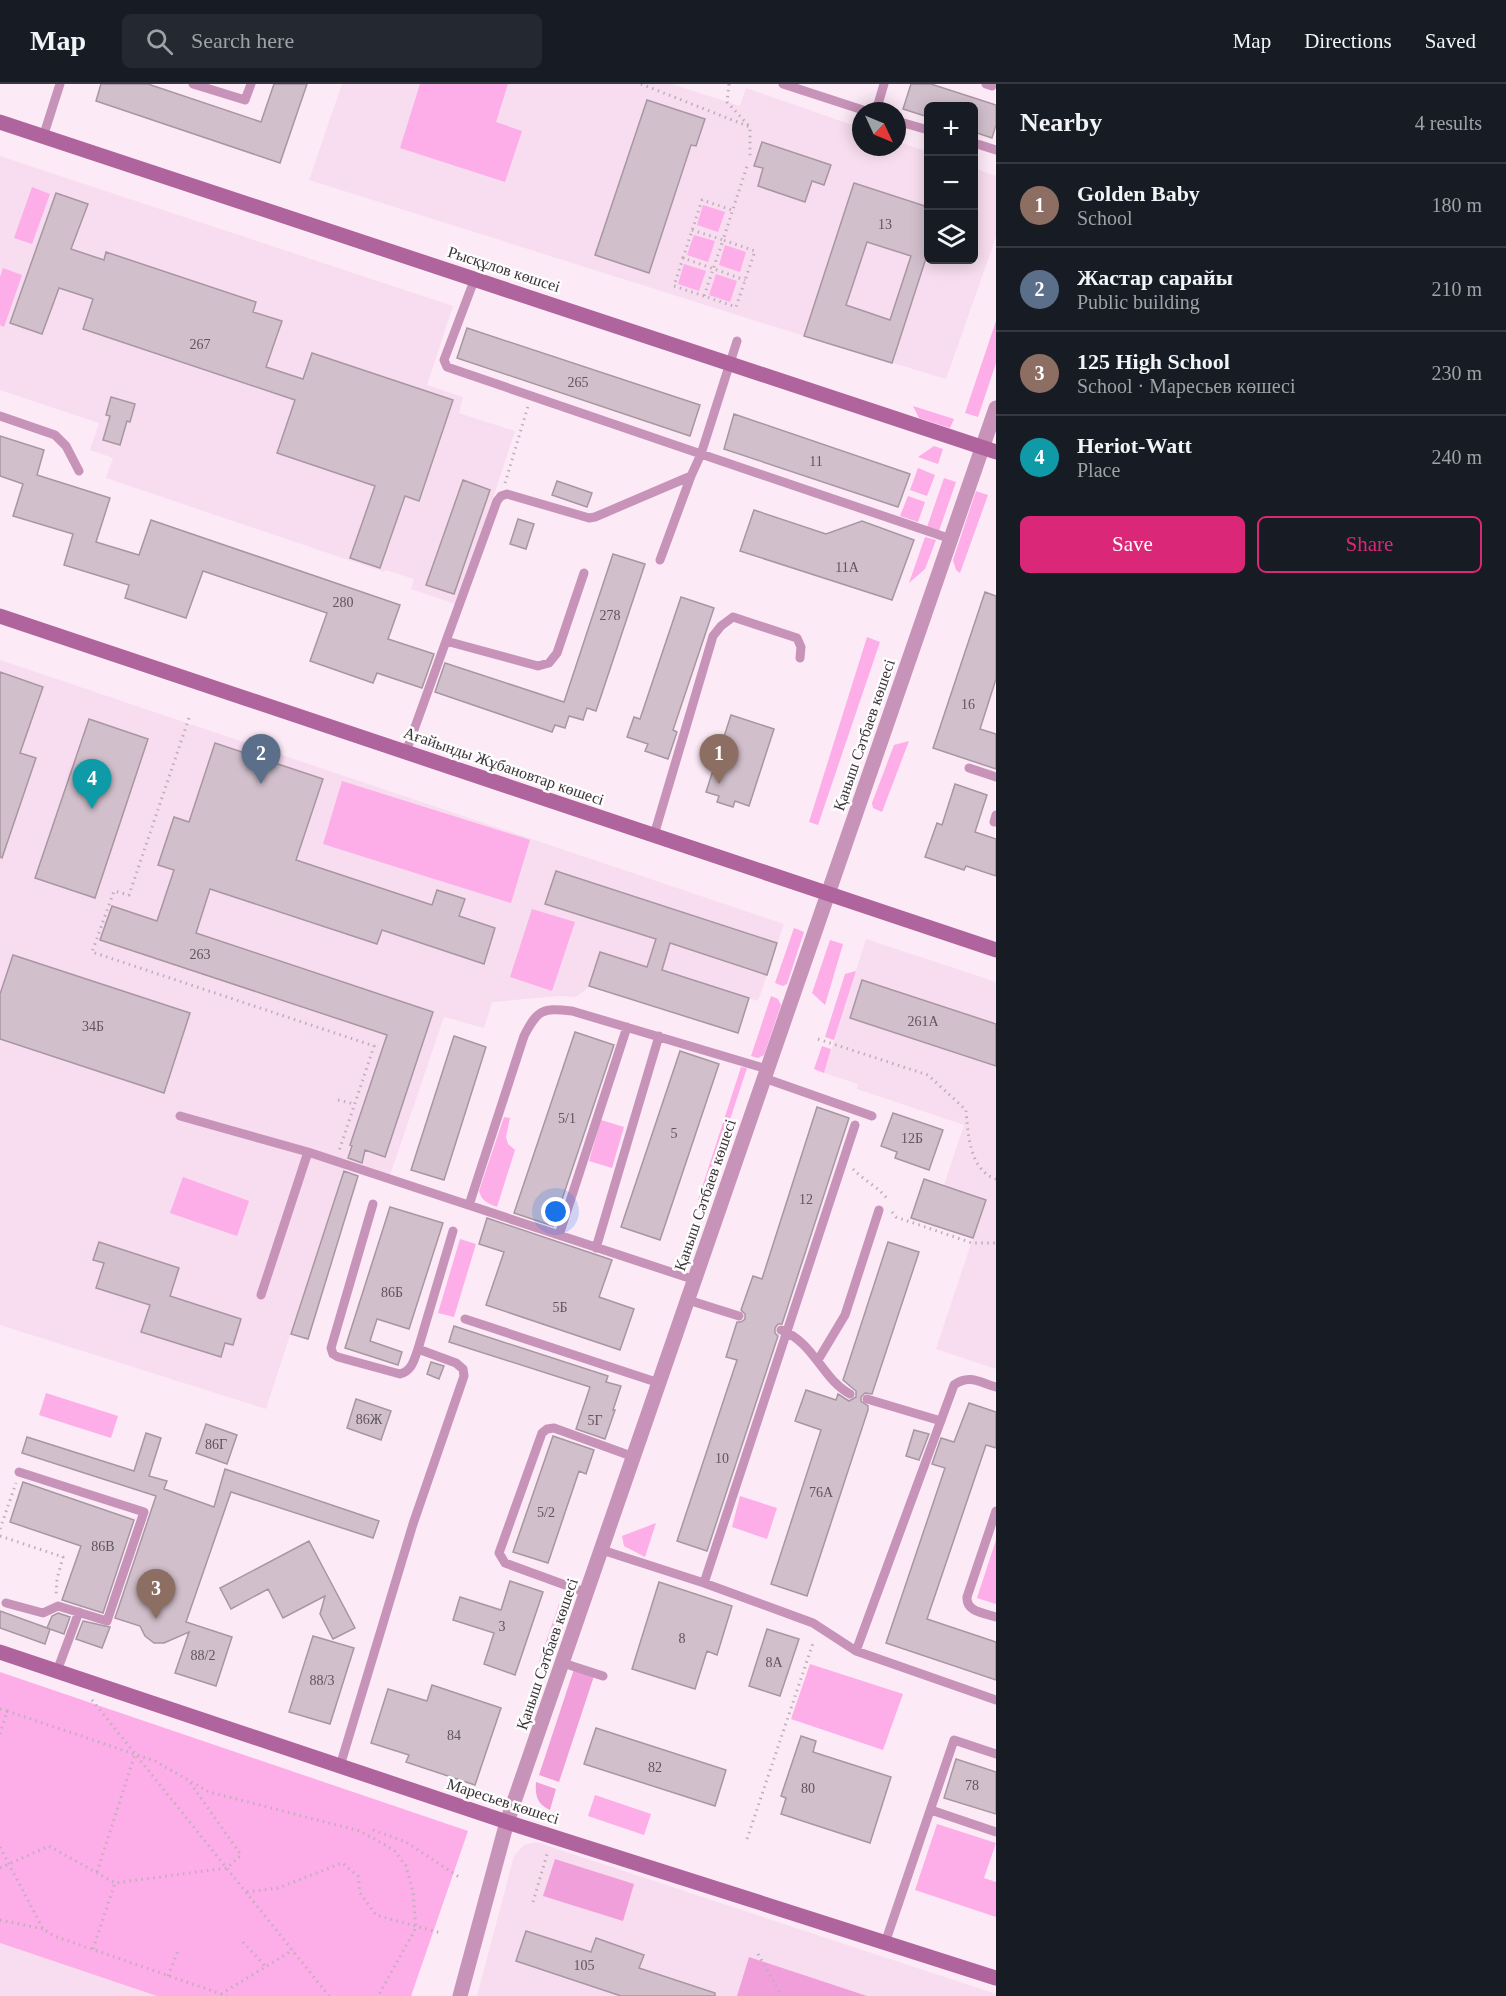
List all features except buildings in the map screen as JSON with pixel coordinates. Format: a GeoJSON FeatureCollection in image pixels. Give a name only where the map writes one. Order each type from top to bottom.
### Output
{"type":"FeatureCollection","features":[{"type":"Feature","properties":{"kind":"street","name":"Рысқұлов көшсеі"},"geometry":{"type":"LineString","coordinates":[[0,122],[990,450]]}},
{"type":"Feature","properties":{"kind":"street","name":"Қаныш Сәтбаев көшесі"},"geometry":{"type":"LineString","coordinates":[[460,1996],[507,1822],[951,539],[990,450],[996,408]]}},
{"type":"Feature","properties":{"kind":"street","name":"Ағайынды Жұбановтар көшесі"},"geometry":{"type":"LineString","coordinates":[[0,616],[996,950]]}},
{"type":"Feature","properties":{"kind":"street","name":"Маресьев көшесі"},"geometry":{"type":"LineString","coordinates":[[0,1652],[507,1822],[996,1978]]}},
{"type":"Feature","properties":{"kind":"lane"},"geometry":{"type":"LineString","coordinates":[[43,136],[60,84]]}},
{"type":"Feature","properties":{"kind":"lane"},"geometry":{"type":"LineString","coordinates":[[193,84],[246,100],[251,84]]}},
{"type":"Feature","properties":{"kind":"lane"},"geometry":{"type":"LineString","coordinates":[[783,84],[852,106]]}},
{"type":"Feature","properties":{"kind":"lane"},"geometry":{"type":"LineString","coordinates":[[879,102],[884,84]]}},
{"type":"Feature","properties":{"kind":"lane"},"geometry":{"type":"LineString","coordinates":[[986,84],[992,86],[993,84]]}},
{"type":"Feature","properties":{"kind":"lane"},"geometry":{"type":"LineString","coordinates":[[906,124],[924,129]]}},
{"type":"Feature","properties":{"kind":"lane"},"geometry":{"type":"LineString","coordinates":[[978,144],[996,150]]}},
{"type":"Feature","properties":{"kind":"lane"},"geometry":{"type":"LineString","coordinates":[[474,278],[444,360],[447,367],[951,539]]}},
{"type":"Feature","properties":{"kind":"lane"},"geometry":{"type":"LineString","coordinates":[[660,560],[701,454],[737,341]]}},
{"type":"Feature","properties":{"kind":"lane"},"geometry":{"type":"LineString","coordinates":[[0,416],[55,435],[66,446],[79,471]]}},
{"type":"Feature","properties":{"kind":"lane"},"geometry":{"type":"LineString","coordinates":[[406,752],[497,501],[501,496],[507,494],[588,518],[691,476]]}},
{"type":"Feature","properties":{"kind":"lane"},"geometry":{"type":"LineString","coordinates":[[446,641],[538,666],[549,663],[556,653],[584,573]]}},
{"type":"Feature","properties":{"kind":"lane"},"geometry":{"type":"LineString","coordinates":[[654,836],[713,636],[721,626],[733,617],[797,638],[801,647],[800,658]]}},
{"type":"Feature","properties":{"kind":"lane"},"geometry":{"type":"LineString","coordinates":[[969,768],[996,777]]}},
{"type":"Feature","properties":{"kind":"lane"},"geometry":{"type":"LineString","coordinates":[[996,815],[994,822],[996,822]]}},
{"type":"Feature","properties":{"kind":"lane"},"geometry":{"type":"LineString","coordinates":[[469,1205],[524,1036],[534,1017],[550,1009],[572,1011],[659,1036],[872,1116]]}},
{"type":"Feature","properties":{"kind":"lane"},"geometry":{"type":"LineString","coordinates":[[558,1235],[627,1027]]}},
{"type":"Feature","properties":{"kind":"lane"},"geometry":{"type":"LineString","coordinates":[[596,1248],[659,1036]]}},
{"type":"Feature","properties":{"kind":"lane"},"geometry":{"type":"LineString","coordinates":[[180,1116],[308,1152],[695,1280]]}},
{"type":"Feature","properties":{"kind":"lane"},"geometry":{"type":"LineString","coordinates":[[704,1583],[784,1331],[855,1125]]}},
{"type":"Feature","properties":{"kind":"lane"},"geometry":{"type":"LineString","coordinates":[[261,1295],[308,1152]]}},
{"type":"Feature","properties":{"kind":"lane"},"geometry":{"type":"LineString","coordinates":[[373,1204],[331,1348],[333,1354],[338,1357],[400,1374],[411,1367],[453,1231]]}},
{"type":"Feature","properties":{"kind":"lane"},"geometry":{"type":"LineString","coordinates":[[818,1360],[845,1315],[879,1210]]}},
{"type":"Feature","properties":{"kind":"lane"},"geometry":{"type":"LineString","coordinates":[[688,1300],[739,1316]]}},
{"type":"Feature","properties":{"kind":"lane"},"geometry":{"type":"LineString","coordinates":[[465,1319],[659,1383]]}},
{"type":"Feature","properties":{"kind":"lane"},"geometry":{"type":"LineString","coordinates":[[784,1331],[809,1348],[840,1389],[850,1394]]}},
{"type":"Feature","properties":{"kind":"lane"},"geometry":{"type":"LineString","coordinates":[[340,1766],[413,1524],[464,1376],[463,1370],[456,1363],[417,1349]]}},
{"type":"Feature","properties":{"kind":"lane"},"geometry":{"type":"LineString","coordinates":[[856,1651],[954,1386],[962,1379],[973,1379],[996,1387]]}},
{"type":"Feature","properties":{"kind":"lane"},"geometry":{"type":"LineString","coordinates":[[867,1399],[941,1421]]}},
{"type":"Feature","properties":{"kind":"lane"},"geometry":{"type":"LineString","coordinates":[[587,1593],[505,1563],[499,1553],[542,1433],[547,1429],[554,1428],[634,1457]]}},
{"type":"Feature","properties":{"kind":"lane"},"geometry":{"type":"LineString","coordinates":[[6,1602],[43,1613],[58,1606],[107,1621],[144,1512],[20,1472]]}},
{"type":"Feature","properties":{"kind":"lane"},"geometry":{"type":"LineString","coordinates":[[996,1511],[967,1597],[967,1604],[971,1609],[996,1617]]}},
{"type":"Feature","properties":{"kind":"lane"},"geometry":{"type":"LineString","coordinates":[[602,1550],[704,1583],[819,1627],[856,1651],[996,1700]]}},
{"type":"Feature","properties":{"kind":"lane"},"geometry":{"type":"LineString","coordinates":[[57,1671],[79,1612]]}},
{"type":"Feature","properties":{"kind":"lane"},"geometry":{"type":"LineString","coordinates":[[563,1662],[603,1676]]}},
{"type":"Feature","properties":{"kind":"lane"},"geometry":{"type":"LineString","coordinates":[[885,1943],[954,1740],[996,1754]]}},
{"type":"Feature","properties":{"kind":"lane"},"geometry":{"type":"LineString","coordinates":[[931,1810],[996,1832]]}},
{"type":"Feature","properties":{"kind":"path"},"geometry":{"type":"LineString","coordinates":[[641,84],[750,127]]}},
{"type":"Feature","properties":{"kind":"path"},"geometry":{"type":"LineString","coordinates":[[729,84],[727,102],[750,127],[750,157]]}},
{"type":"Feature","properties":{"kind":"path"},"geometry":{"type":"LineString","coordinates":[[704,296],[748,163]]}},
{"type":"Feature","properties":{"kind":"path"},"geometry":{"type":"LineString","coordinates":[[692,230],[755,251],[736,307],[674,286],[682,258],[702,201],[732,210]]}},
{"type":"Feature","properties":{"kind":"path"},"geometry":{"type":"LineString","coordinates":[[682,258],[745,280]]}},
{"type":"Feature","properties":{"kind":"path"},"geometry":{"type":"LineString","coordinates":[[501,496],[531,396]]}},
{"type":"Feature","properties":{"kind":"path"},"geometry":{"type":"LineString","coordinates":[[189,718],[129,895],[114,891],[92,952],[374,1046],[336,1161]]}},
{"type":"Feature","properties":{"kind":"path"},"geometry":{"type":"LineString","coordinates":[[818,1039],[928,1075],[966,1110],[974,1158],[988,1177],[996,1179]]}},
{"type":"Feature","properties":{"kind":"path"},"geometry":{"type":"LineString","coordinates":[[338,1100],[354,1104]]}},
{"type":"Feature","properties":{"kind":"path"},"geometry":{"type":"LineString","coordinates":[[850,1167],[862,1179],[885,1195],[896,1217],[972,1243],[996,1244]]}},
{"type":"Feature","properties":{"kind":"path"},"geometry":{"type":"LineString","coordinates":[[0,1529],[20,1472]]}},
{"type":"Feature","properties":{"kind":"path"},"geometry":{"type":"LineString","coordinates":[[0,1536],[63,1557],[57,1579],[58,1606]]}},
{"type":"Feature","properties":{"kind":"path"},"geometry":{"type":"LineString","coordinates":[[747,1839],[819,1627]]}},
{"type":"Feature","properties":{"kind":"path"},"geometry":{"type":"LineString","coordinates":[[74,1677],[328,1996]]}},
{"type":"Feature","properties":{"kind":"path"},"geometry":{"type":"LineString","coordinates":[[0,1709],[155,1761],[209,1792],[360,1831],[394,1850],[406,1866],[413,1892],[416,1928],[378,1996]]}},
{"type":"Feature","properties":{"kind":"path"},"geometry":{"type":"LineString","coordinates":[[0,1734],[7,1711]]}},
{"type":"Feature","properties":{"kind":"path"},"geometry":{"type":"LineString","coordinates":[[97,1872],[135,1754]]}},
{"type":"Feature","properties":{"kind":"path"},"geometry":{"type":"LineString","coordinates":[[0,1868],[49,1846],[116,1883],[227,1868],[241,1855],[187,1779]]}},
{"type":"Feature","properties":{"kind":"path"},"geometry":{"type":"LineString","coordinates":[[373,1830],[406,1842],[459,1877]]}},
{"type":"Feature","properties":{"kind":"path"},"geometry":{"type":"LineString","coordinates":[[0,1847],[43,1929]]}},
{"type":"Feature","properties":{"kind":"path"},"geometry":{"type":"LineString","coordinates":[[533,1902],[548,1851]]}},
{"type":"Feature","properties":{"kind":"path"},"geometry":{"type":"LineString","coordinates":[[247,1892],[278,1888],[342,1863],[358,1876],[360,1893],[376,1915],[441,1934]]}},
{"type":"Feature","properties":{"kind":"path"},"geometry":{"type":"LineString","coordinates":[[93,1949],[116,1883]]}},
{"type":"Feature","properties":{"kind":"path"},"geometry":{"type":"LineString","coordinates":[[0,1920],[43,1929],[54,1936],[227,1996]]}},
{"type":"Feature","properties":{"kind":"path"},"geometry":{"type":"LineString","coordinates":[[243,1942],[266,1966]]}},
{"type":"Feature","properties":{"kind":"path"},"geometry":{"type":"LineString","coordinates":[[168,1976],[179,1948]]}},
{"type":"Feature","properties":{"kind":"path"},"geometry":{"type":"LineString","coordinates":[[221,1994],[293,1950]]}},
{"type":"Feature","properties":{"kind":"path"},"geometry":{"type":"LineString","coordinates":[[758,1954],[782,1996]]}},
{"type":"Feature","properties":{"kind":"shaded area"},"geometry":{"type":"Polygon","coordinates":[[[342,84],[672,84],[740,106],[746,88],[852,125],[852,156],[906,156],[906,144],[924,151],[924,264],[978,264],[978,169],[996,176],[996,237],[946,379],[309,180],[342,84]]]}},
{"type":"Feature","properties":{"kind":"shaded area"},"geometry":{"type":"Polygon","coordinates":[[[420,84],[508,84],[496,122],[522,131],[505,182],[400,148],[420,84]]]}},
{"type":"Feature","properties":{"kind":"shaded area"},"geometry":{"type":"Polygon","coordinates":[[[0,156],[453,306],[427,385],[463,397],[459,413],[515,431],[458,605],[411,589],[414,579],[386,570],[384,572],[106,478],[113,458],[90,450],[99,423],[0,390],[0,156]]]}},
{"type":"Feature","properties":{"kind":"shaded area"},"geometry":{"type":"Polygon","coordinates":[[[32,187],[50,194],[32,244],[14,238],[32,187]]]}},
{"type":"Feature","properties":{"kind":"shaded area"},"geometry":{"type":"Polygon","coordinates":[[[703,205],[725,212],[718,232],[697,225],[703,205]]]}},
{"type":"Feature","properties":{"kind":"shaded area"},"geometry":{"type":"Polygon","coordinates":[[[694,235],[715,241],[708,262],[687,255],[694,235]]]}},
{"type":"Feature","properties":{"kind":"shaded area"},"geometry":{"type":"Polygon","coordinates":[[[725,245],[746,252],[740,272],[719,265],[725,245]]]}},
{"type":"Feature","properties":{"kind":"shaded area"},"geometry":{"type":"Polygon","coordinates":[[[684,264],[706,271],[699,291],[678,284],[684,264]]]}},
{"type":"Feature","properties":{"kind":"shaded area"},"geometry":{"type":"Polygon","coordinates":[[[3,268],[22,275],[4,327],[0,325],[0,277],[3,268]]]}},
{"type":"Feature","properties":{"kind":"shaded area"},"geometry":{"type":"Polygon","coordinates":[[[716,274],[737,281],[730,302],[709,295],[716,274]]]}},
{"type":"Feature","properties":{"kind":"shaded area"},"geometry":{"type":"Polygon","coordinates":[[[996,321],[996,363],[978,417],[965,413],[996,321]]]}},
{"type":"Feature","properties":{"kind":"shaded area"},"geometry":{"type":"Polygon","coordinates":[[[913,406],[954,419],[950,428],[919,418],[913,406]]]}},
{"type":"Feature","properties":{"kind":"shaded area"},"geometry":{"type":"Polygon","coordinates":[[[934,446],[943,449],[938,464],[918,457],[934,446]]]}},
{"type":"Feature","properties":{"kind":"shaded area"},"geometry":{"type":"Polygon","coordinates":[[[918,468],[935,475],[927,496],[910,490],[918,468]]]}},
{"type":"Feature","properties":{"kind":"shaded area"},"geometry":{"type":"Polygon","coordinates":[[[944,478],[956,482],[939,531],[927,527],[944,478]]]}},
{"type":"Feature","properties":{"kind":"shaded area"},"geometry":{"type":"Polygon","coordinates":[[[976,491],[988,495],[960,573],[956,570],[953,560],[976,491]]]}},
{"type":"Feature","properties":{"kind":"shaded area"},"geometry":{"type":"Polygon","coordinates":[[[908,496],[925,502],[918,522],[900,516],[908,496]]]}},
{"type":"Feature","properties":{"kind":"shaded area"},"geometry":{"type":"Polygon","coordinates":[[[925,537],[936,540],[925,569],[909,583],[925,537]]]}},
{"type":"Feature","properties":{"kind":"shaded area"},"geometry":{"type":"Polygon","coordinates":[[[867,637],[880,642],[818,825],[809,822],[867,637]]]}},
{"type":"Feature","properties":{"kind":"shaded area"},"geometry":{"type":"Polygon","coordinates":[[[0,660],[784,924],[758,1001],[749,998],[738,1033],[590,986],[576,997],[559,996],[492,1002],[484,1028],[444,1017],[388,1181],[345,1166],[266,1409],[0,1325],[0,660]]]}},
{"type":"Feature","properties":{"kind":"shaded area"},"geometry":{"type":"Polygon","coordinates":[[[909,741],[882,812],[873,808],[872,803],[894,745],[909,741]]]}},
{"type":"Feature","properties":{"kind":"shaded area"},"geometry":{"type":"Polygon","coordinates":[[[342,781],[530,840],[511,903],[323,844],[342,781]]]}},
{"type":"Feature","properties":{"kind":"shaded area"},"geometry":{"type":"Polygon","coordinates":[[[532,909],[575,922],[552,991],[510,977],[532,909]]]}},
{"type":"Feature","properties":{"kind":"shaded area"},"geometry":{"type":"Polygon","coordinates":[[[794,928],[804,932],[787,984],[783,986],[775,983],[794,928]]]}},
{"type":"Feature","properties":{"kind":"shaded area"},"geometry":{"type":"Polygon","coordinates":[[[866,939],[996,982],[996,1369],[936,1349],[973,1238],[911,1218],[924,1179],[944,1185],[964,1125],[857,1089],[858,1084],[824,1073],[866,939]]]}},
{"type":"Feature","properties":{"kind":"shaded area"},"geometry":{"type":"Polygon","coordinates":[[[830,940],[843,944],[825,1005],[812,993],[830,940]]]}},
{"type":"Feature","properties":{"kind":"shaded area"},"geometry":{"type":"Polygon","coordinates":[[[856,971],[834,1040],[825,1037],[845,974],[856,971]]]}},
{"type":"Feature","properties":{"kind":"shaded area"},"geometry":{"type":"Polygon","coordinates":[[[771,996],[778,999],[781,1005],[764,1055],[758,1058],[751,1056],[771,996]]]}},
{"type":"Feature","properties":{"kind":"shaded area"},"geometry":{"type":"Polygon","coordinates":[[[822,1046],[831,1049],[824,1073],[814,1069],[822,1046]]]}},
{"type":"Feature","properties":{"kind":"shaded area"},"geometry":{"type":"Polygon","coordinates":[[[741,1067],[747,1068],[703,1201],[698,1200],[741,1067]]]}},
{"type":"Feature","properties":{"kind":"shaded area"},"geometry":{"type":"Polygon","coordinates":[[[504,1117],[510,1118],[506,1137],[508,1144],[515,1150],[497,1207],[485,1201],[479,1191],[504,1117]]]}},
{"type":"Feature","properties":{"kind":"shaded area"},"geometry":{"type":"Polygon","coordinates":[[[601,1120],[624,1127],[612,1168],[589,1161],[601,1120]]]}},
{"type":"Feature","properties":{"kind":"shaded area"},"geometry":{"type":"Polygon","coordinates":[[[183,1177],[249,1201],[237,1236],[170,1213],[183,1177]]]}},
{"type":"Feature","properties":{"kind":"shaded area"},"geometry":{"type":"Polygon","coordinates":[[[460,1239],[476,1244],[454,1317],[438,1313],[460,1239]]]}},
{"type":"Feature","properties":{"kind":"shaded area"},"geometry":{"type":"Polygon","coordinates":[[[46,1393],[118,1416],[111,1438],[39,1415],[46,1393]]]}},
{"type":"Feature","properties":{"kind":"shaded area"},"geometry":{"type":"Polygon","coordinates":[[[740,1496],[777,1508],[767,1539],[732,1527],[740,1496]]]}},
{"type":"Feature","properties":{"kind":"shaded area"},"geometry":{"type":"Polygon","coordinates":[[[656,1523],[645,1557],[624,1546],[622,1536],[656,1523]]]}},
{"type":"Feature","properties":{"kind":"shaded area"},"geometry":{"type":"Polygon","coordinates":[[[996,1540],[996,1604],[977,1598],[996,1540]]]}},
{"type":"Feature","properties":{"kind":"shaded area"},"geometry":{"type":"Polygon","coordinates":[[[559,1604],[565,1606],[568,1614],[551,1661],[545,1664],[539,1662],[559,1604]]]}},
{"type":"Feature","properties":{"kind":"shaded area"},"geometry":{"type":"Polygon","coordinates":[[[810,1664],[903,1694],[883,1750],[791,1719],[810,1664]]]}},
{"type":"Feature","properties":{"kind":"shaded area"},"geometry":{"type":"Polygon","coordinates":[[[574,1669],[594,1676],[559,1782],[539,1775],[574,1669]]]}},
{"type":"Feature","properties":{"kind":"shaded area"},"geometry":{"type":"Polygon","coordinates":[[[0,1672],[468,1831],[411,1996],[157,1996],[0,1943],[0,1672]]]}},
{"type":"Feature","properties":{"kind":"shaded area"},"geometry":{"type":"Polygon","coordinates":[[[536,1782],[556,1789],[550,1810],[538,1799],[536,1782]]]}},
{"type":"Feature","properties":{"kind":"shaded area"},"geometry":{"type":"Polygon","coordinates":[[[595,1795],[651,1814],[644,1835],[588,1816],[595,1795]]]}},
{"type":"Feature","properties":{"kind":"shaded area"},"geometry":{"type":"Polygon","coordinates":[[[937,1824],[996,1843],[984,1878],[996,1882],[996,1917],[915,1890],[937,1824]]]}},
{"type":"Feature","properties":{"kind":"shaded area"},"geometry":{"type":"Polygon","coordinates":[[[536,1842],[996,1994],[996,1996],[477,1996],[514,1856],[524,1845],[536,1842]]]}},
{"type":"Feature","properties":{"kind":"shaded area"},"geometry":{"type":"Polygon","coordinates":[[[555,1859],[634,1884],[623,1921],[543,1896],[555,1859]]]}},
{"type":"Feature","properties":{"kind":"shaded area"},"geometry":{"type":"Polygon","coordinates":[[[0,1943],[157,1996],[0,1996],[0,1943]]]}},
{"type":"Feature","properties":{"kind":"shaded area"},"geometry":{"type":"Polygon","coordinates":[[[749,1957],[867,1996],[737,1996],[749,1957]]]}},
{"type":"Feature","properties":{"kind":"place","name":"Жастар сарайы"},"geometry":{"type":"Point","coordinates":[261,784]}},
{"type":"Feature","properties":{"kind":"place","name":"Golden Baby"},"geometry":{"type":"Point","coordinates":[719,784]}},
{"type":"Feature","properties":{"kind":"place","name":"Heriot-Watt"},"geometry":{"type":"Point","coordinates":[92,809]}},
{"type":"Feature","properties":{"kind":"place","name":"125 High School"},"geometry":{"type":"Point","coordinates":[156,1619]}}]}
